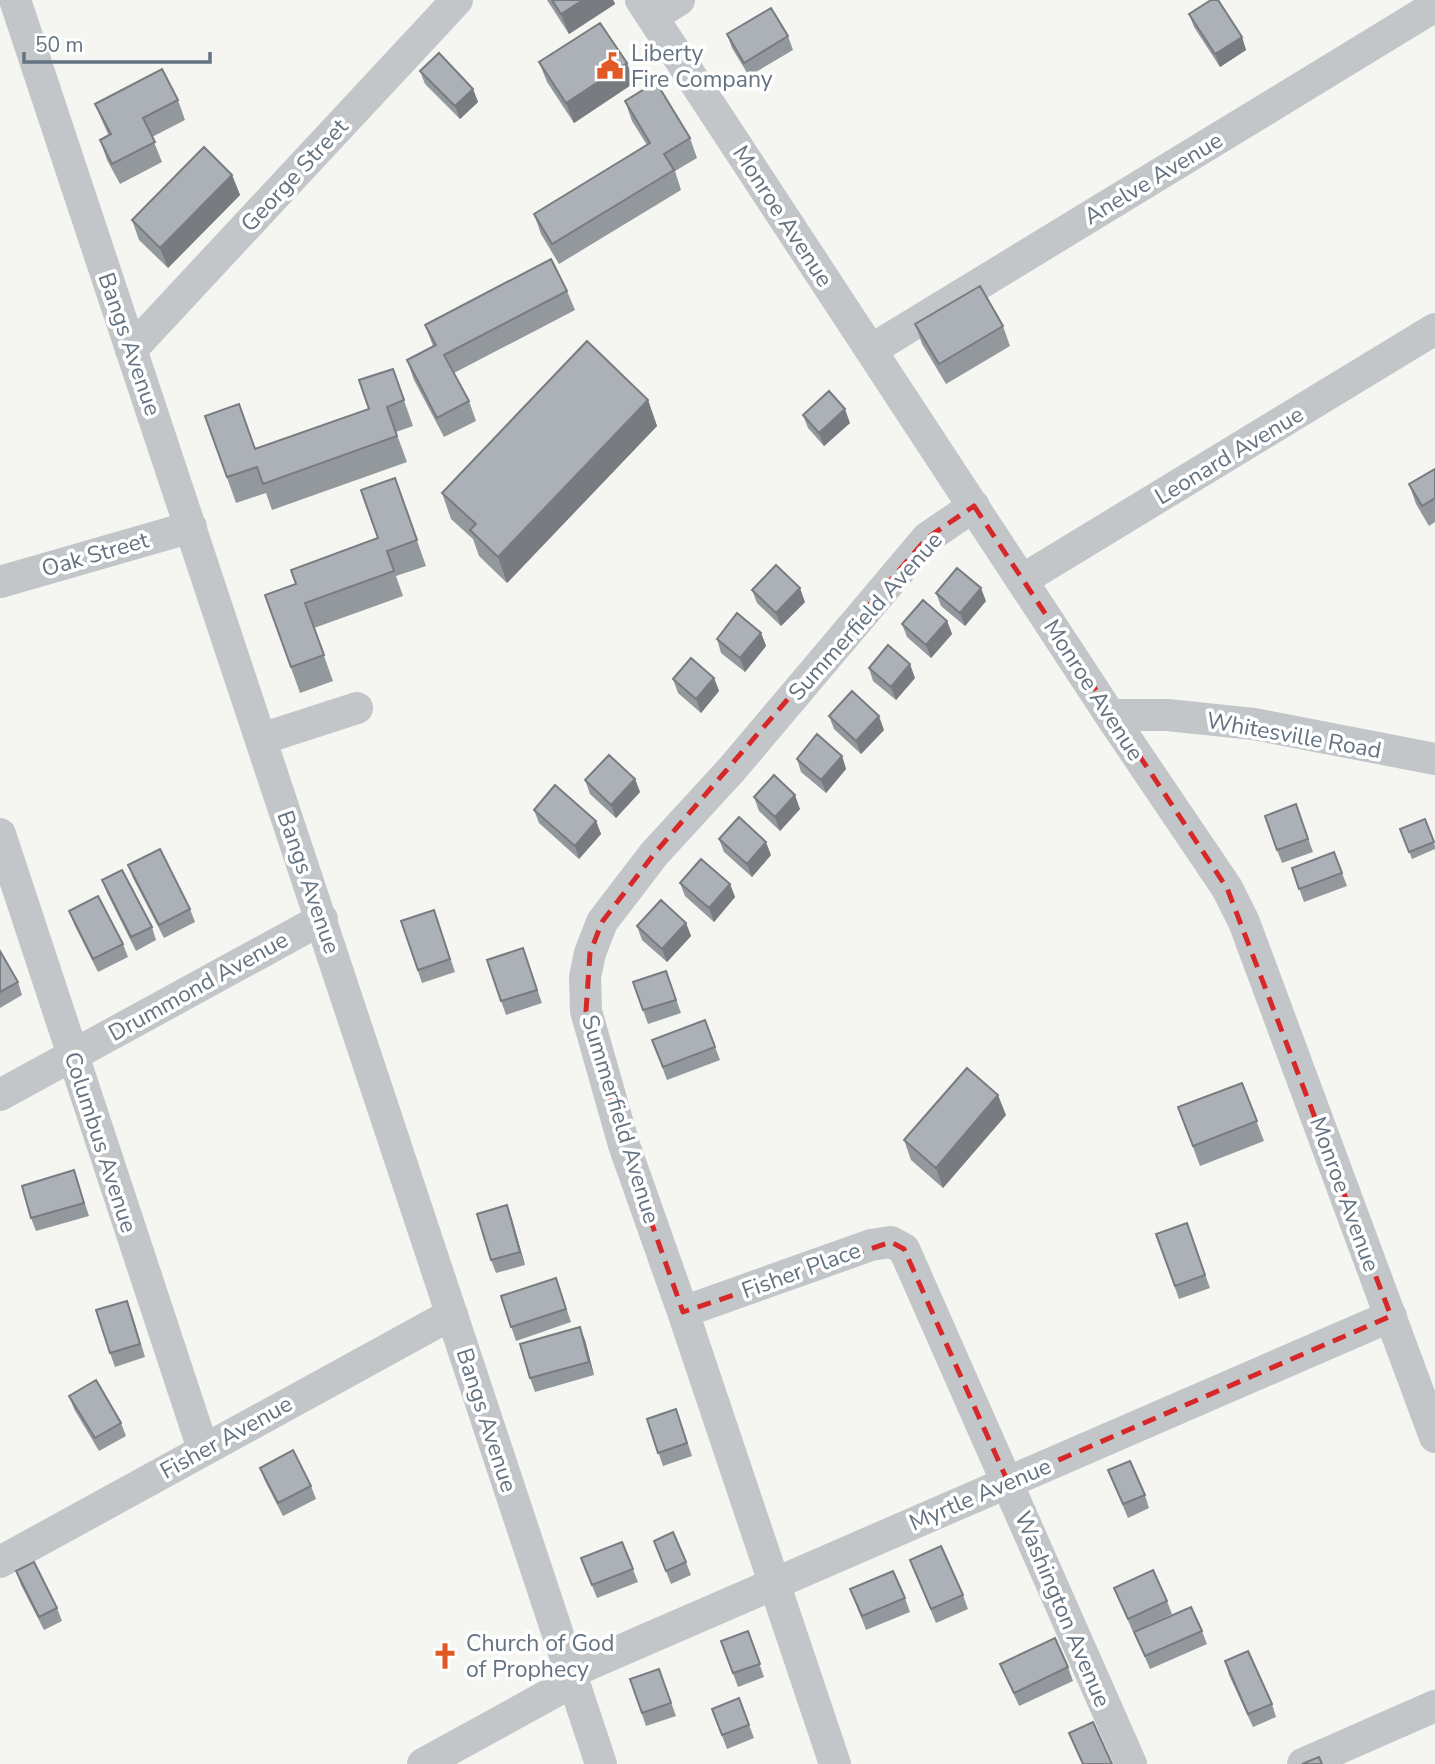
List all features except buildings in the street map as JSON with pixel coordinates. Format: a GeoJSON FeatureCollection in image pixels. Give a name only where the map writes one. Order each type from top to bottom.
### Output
{"type":"FeatureCollection","features":[{"type":"Feature","properties":{"kind":"street","name":"Bangs Avenue"},"geometry":{"type":"LineString","coordinates":[[15,0],[601,1764]]}},
{"type":"Feature","properties":{"kind":"street","name":"George Street"},"geometry":{"type":"LineString","coordinates":[[131,350],[457,0]]}},
{"type":"Feature","properties":{"kind":"street"},"geometry":{"type":"LineString","coordinates":[[646,8],[679,0]]}},
{"type":"Feature","properties":{"kind":"street","name":"Anelve Avenue"},"geometry":{"type":"LineString","coordinates":[[871,350],[1435,6]]}},
{"type":"Feature","properties":{"kind":"street","name":"Monroe Avenue"},"geometry":{"type":"LineString","coordinates":[[646,8],[1110,715],[1227,888],[1244,922],[1435,1437]]}},
{"type":"Feature","properties":{"kind":"street","name":"Leonard Avenue"},"geometry":{"type":"LineString","coordinates":[[1022,580],[1435,329]]}},
{"type":"Feature","properties":{"kind":"street","name":"Summerfield Avenue"},"geometry":{"type":"LineString","coordinates":[[835,1764],[624,1145],[586,1011],[585,977],[590,953],[602,922],[653,854],[732,769],[928,538],[974,506]]}},
{"type":"Feature","properties":{"kind":"street","name":"Oak Street"},"geometry":{"type":"LineString","coordinates":[[0,582],[191,527]]}},
{"type":"Feature","properties":{"kind":"street"},"geometry":{"type":"LineString","coordinates":[[261,738],[357,708]]}},
{"type":"Feature","properties":{"kind":"street","name":"Whitesville Road"},"geometry":{"type":"LineString","coordinates":[[1110,715],[1167,715],[1254,724],[1435,760]]}},
{"type":"Feature","properties":{"kind":"street","name":"Columbus Avenue"},"geometry":{"type":"LineString","coordinates":[[0,834],[203,1449]]}},
{"type":"Feature","properties":{"kind":"street","name":"Drummond Avenue"},"geometry":{"type":"LineString","coordinates":[[0,1095],[322,919]]}},
{"type":"Feature","properties":{"kind":"street","name":"Fisher Place"},"geometry":{"type":"LineString","coordinates":[[683,1312],[871,1245],[891,1242],[904,1249],[910,1262]]}},
{"type":"Feature","properties":{"kind":"street","name":"Washington Avenue"},"geometry":{"type":"LineString","coordinates":[[910,1262],[1130,1764]]}},
{"type":"Feature","properties":{"kind":"street","name":"Fisher Avenue"},"geometry":{"type":"LineString","coordinates":[[0,1562],[452,1314]]}},
{"type":"Feature","properties":{"kind":"street","name":"Myrtle Avenue"},"geometry":{"type":"LineString","coordinates":[[423,1764],[572,1676],[774,1582],[1391,1316]]}},
{"type":"Feature","properties":{"kind":"street"},"geometry":{"type":"LineString","coordinates":[[1303,1764],[1435,1706]]}},
{"type":"Feature","properties":{"kind":"highlighted area"},"geometry":{"type":"Polygon","coordinates":[[[974,506],[1227,888],[1391,1316],[1008,1482],[904,1249],[891,1242],[683,1312],[624,1145],[586,1011],[590,953],[602,922],[654,854],[927,538],[974,506]]]}},
{"type":"Feature","properties":{"kind":"place","name":"Liberty Fire Company"},"geometry":{"type":"Point","coordinates":[610,66]}},
{"type":"Feature","properties":{"kind":"place","name":"Church of God of Prophecy"},"geometry":{"type":"Point","coordinates":[445,1656]}}]}
